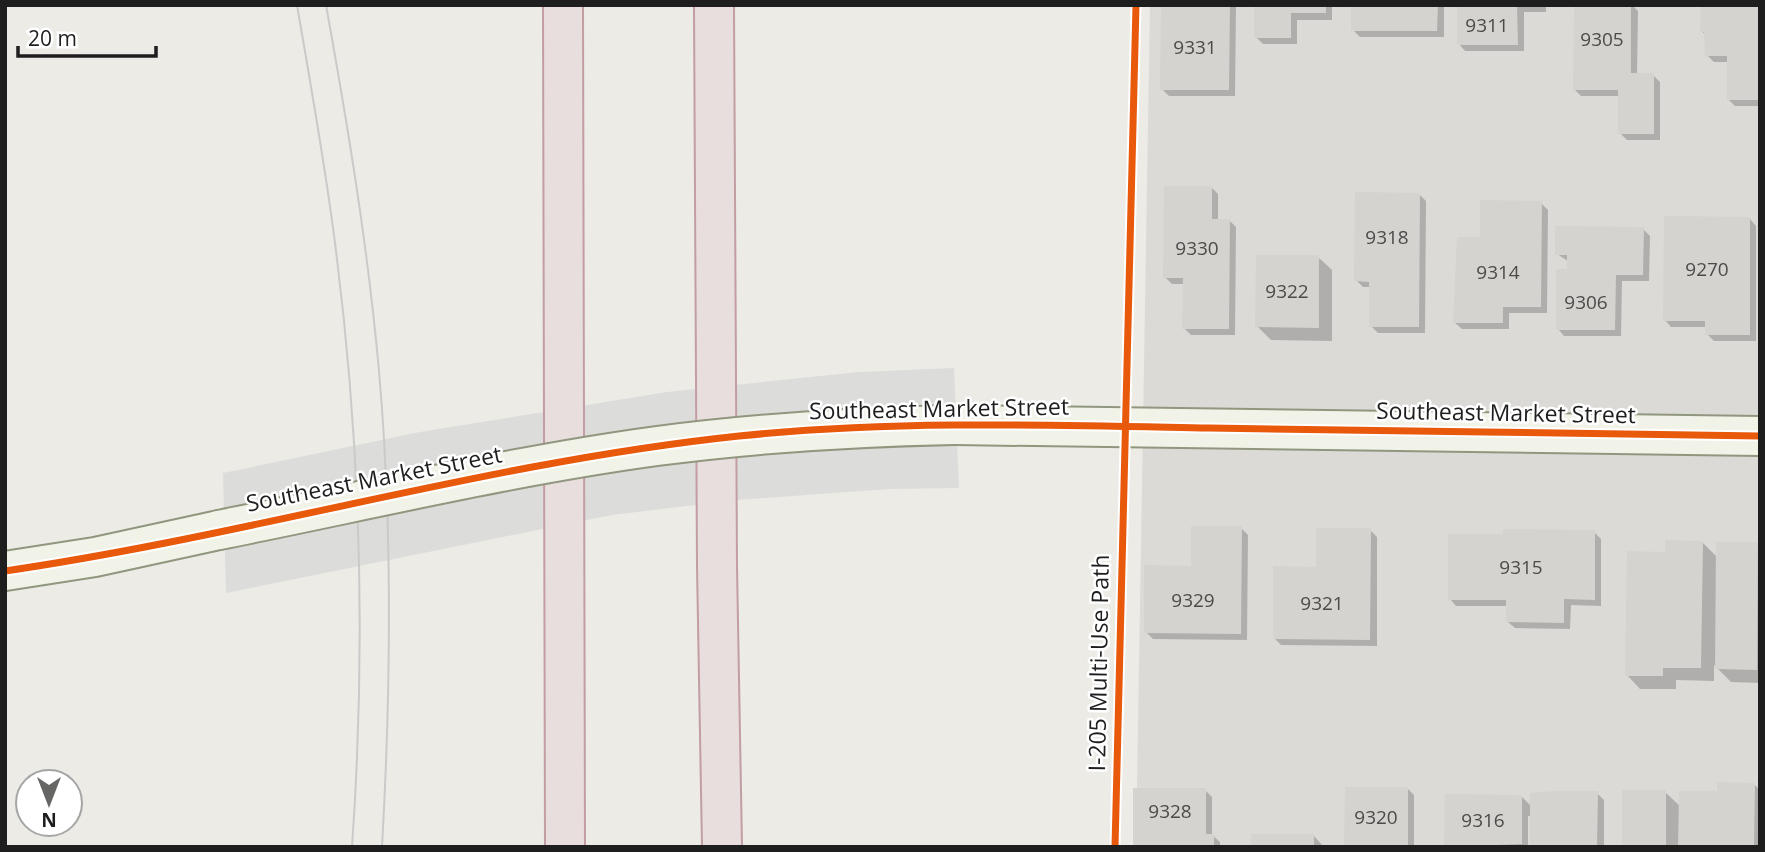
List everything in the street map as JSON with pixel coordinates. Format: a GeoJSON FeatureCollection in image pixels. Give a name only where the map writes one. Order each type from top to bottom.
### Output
{"type":"FeatureCollection","features":[{"type":"Feature","properties":{"kind":"highway"},"geometry":{"type":"LineString","coordinates":[[563,5],[565,847]]}},
{"type":"Feature","properties":{"kind":"highway"},"geometry":{"type":"LineString","coordinates":[[714,5],[716,553],[722,847]]}},
{"type":"Feature","properties":{"kind":"street","name":"Southeast Market Street"},"geometry":{"type":"LineString","coordinates":[[5,570],[94,557],[561,461],[656,446],[810,429],[954,425],[1760,436]]}},
{"type":"Feature","properties":{"kind":"shaded area"},"geometry":{"type":"Polygon","coordinates":[[[1150,5],[1760,5],[1760,847],[1136,847],[1150,5]]]}},
{"type":"Feature","properties":{"kind":"pier"},"geometry":{"type":"Polygon","coordinates":[[[954,368],[959,488],[889,489],[736,500],[612,515],[226,593],[223,473],[420,432],[667,392],[859,372],[954,368]]]}},
{"type":"Feature","properties":{"kind":"building"},"geometry":{"type":"Polygon","coordinates":[[[1161,5],[1230,5],[1229,90],[1160,90],[1161,5]]]}},
{"type":"Feature","properties":{"kind":"building"},"geometry":{"type":"Polygon","coordinates":[[[1254,5],[1326,5],[1326,13],[1291,13],[1291,38],[1254,38],[1254,5]]]}},
{"type":"Feature","properties":{"kind":"building"},"geometry":{"type":"Polygon","coordinates":[[[1351,5],[1438,5],[1437,31],[1351,31],[1351,5]]]}},
{"type":"Feature","properties":{"kind":"building"},"geometry":{"type":"Polygon","coordinates":[[[1457,5],[1517,5],[1518,45],[1457,45],[1457,5]]]}},
{"type":"Feature","properties":{"kind":"building"},"geometry":{"type":"Polygon","coordinates":[[[1574,5],[1631,5],[1631,73],[1654,73],[1654,134],[1618,134],[1618,90],[1573,90],[1574,5]]]}},
{"type":"Feature","properties":{"kind":"building"},"geometry":{"type":"Polygon","coordinates":[[[1701,5],[1760,5],[1760,100],[1727,100],[1727,56],[1705,56],[1704,32],[1700,32],[1701,5]]]}},
{"type":"Feature","properties":{"kind":"building"},"geometry":{"type":"Polygon","coordinates":[[[1164,186],[1212,186],[1212,219],[1230,219],[1229,329],[1182,329],[1183,278],[1163,278],[1164,186]]]}},
{"type":"Feature","properties":{"kind":"building"},"geometry":{"type":"Polygon","coordinates":[[[1355,192],[1420,193],[1419,327],[1369,327],[1369,282],[1354,281],[1355,192]]]}},
{"type":"Feature","properties":{"kind":"building"},"geometry":{"type":"Polygon","coordinates":[[[1480,200],[1542,201],[1541,307],[1503,307],[1503,323],[1453,323],[1457,237],[1480,237],[1480,200]]]}},
{"type":"Feature","properties":{"kind":"building"},"geometry":{"type":"Polygon","coordinates":[[[1664,216],[1750,217],[1750,335],[1705,335],[1705,321],[1663,321],[1664,216]]]}},
{"type":"Feature","properties":{"kind":"building"},"geometry":{"type":"Polygon","coordinates":[[[1555,226],[1644,227],[1643,275],[1616,275],[1615,330],[1556,330],[1556,269],[1567,269],[1567,255],[1555,255],[1555,226]]]}},
{"type":"Feature","properties":{"kind":"building"},"geometry":{"type":"Polygon","coordinates":[[[1256,255],[1319,255],[1319,328],[1255,327],[1256,255]]]}},
{"type":"Feature","properties":{"kind":"building"},"geometry":{"type":"Polygon","coordinates":[[[1191,526],[1242,526],[1241,634],[1144,633],[1144,565],[1191,566],[1191,526]]]}},
{"type":"Feature","properties":{"kind":"building"},"geometry":{"type":"Polygon","coordinates":[[[1316,528],[1371,528],[1370,640],[1273,639],[1273,566],[1316,567],[1316,528]]]}},
{"type":"Feature","properties":{"kind":"building"},"geometry":{"type":"Polygon","coordinates":[[[1503,529],[1595,530],[1595,600],[1564,599],[1564,623],[1506,622],[1506,600],[1448,600],[1448,534],[1503,534],[1503,529]]]}},
{"type":"Feature","properties":{"kind":"building"},"geometry":{"type":"Polygon","coordinates":[[[1665,540],[1703,541],[1701,668],[1663,668],[1663,676],[1625,676],[1627,551],[1665,552],[1665,540]]]}},
{"type":"Feature","properties":{"kind":"building"},"geometry":{"type":"Polygon","coordinates":[[[1716,542],[1758,542],[1757,670],[1715,669],[1716,542]]]}},
{"type":"Feature","properties":{"kind":"building"},"geometry":{"type":"Polygon","coordinates":[[[1717,782],[1755,783],[1754,847],[1678,847],[1679,791],[1717,791],[1717,782]]]}},
{"type":"Feature","properties":{"kind":"building"},"geometry":{"type":"Polygon","coordinates":[[[1345,787],[1408,787],[1408,847],[1344,847],[1345,787]]]}},
{"type":"Feature","properties":{"kind":"building"},"geometry":{"type":"Polygon","coordinates":[[[1133,788],[1206,788],[1206,834],[1214,834],[1214,847],[1133,847],[1133,788]]]}},
{"type":"Feature","properties":{"kind":"building"},"geometry":{"type":"Polygon","coordinates":[[[1622,790],[1666,790],[1666,847],[1622,847],[1622,790]]]}},
{"type":"Feature","properties":{"kind":"building"},"geometry":{"type":"Polygon","coordinates":[[[1598,791],[1597,847],[1530,847],[1530,793],[1598,791]]]}},
{"type":"Feature","properties":{"kind":"building"},"geometry":{"type":"Polygon","coordinates":[[[1445,794],[1522,795],[1522,844],[1444,847],[1445,794]]]}},
{"type":"Feature","properties":{"kind":"building"},"geometry":{"type":"Polygon","coordinates":[[[1251,834],[1314,834],[1314,847],[1251,847],[1251,834]]]}},
{"type":"Feature","properties":{"kind":"tram line"},"geometry":{"type":"LineString","coordinates":[[297,5],[332,220],[356,474],[360,623],[352,847]]}},
{"type":"Feature","properties":{"kind":"tram line"},"geometry":{"type":"LineString","coordinates":[[326,5],[363,233],[384,431],[389,609],[382,847]]}},
{"type":"Feature","properties":{"kind":"cycle path","name":"I-205 Multi-Use Path"},"geometry":{"type":"LineString","coordinates":[[1115,847],[1136,5]]}},
{"type":"Feature","properties":{"kind":"cycle path"},"geometry":{"type":"LineString","coordinates":[[5,571],[189,538],[554,463],[646,448],[798,431],[1032,425],[1760,436]]}}]}
